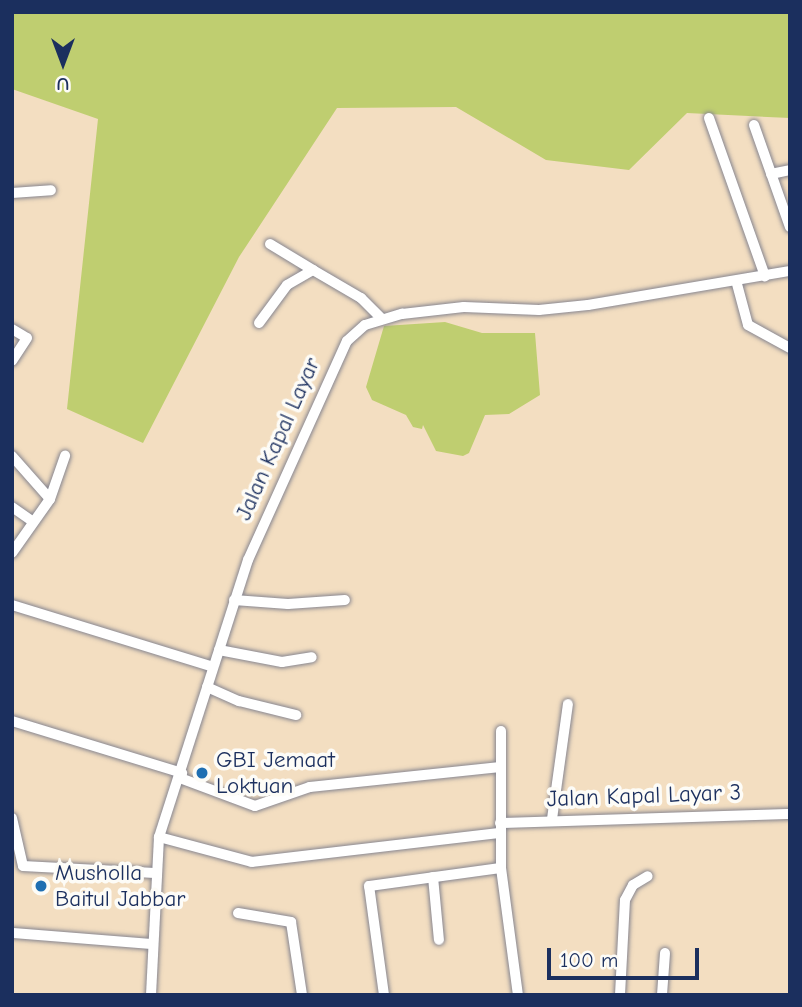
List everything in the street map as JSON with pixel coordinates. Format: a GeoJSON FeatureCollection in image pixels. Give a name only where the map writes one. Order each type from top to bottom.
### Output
{"type":"FeatureCollection","features":[{"type":"Feature","properties":{"kind":"street"},"geometry":{"type":"LineString","coordinates":[[709,118],[765,276]]}},
{"type":"Feature","properties":{"kind":"street"},"geometry":{"type":"LineString","coordinates":[[754,125],[789,221]]}},
{"type":"Feature","properties":{"kind":"street"},"geometry":{"type":"LineString","coordinates":[[771,174],[790,170]]}},
{"type":"Feature","properties":{"kind":"street"},"geometry":{"type":"LineString","coordinates":[[12,193],[51,190]]}},
{"type":"Feature","properties":{"kind":"street"},"geometry":{"type":"LineString","coordinates":[[270,244],[360,298],[381,318]]}},
{"type":"Feature","properties":{"kind":"street"},"geometry":{"type":"LineString","coordinates":[[259,323],[287,285],[313,270]]}},
{"type":"Feature","properties":{"kind":"street","name":"Jalan Kapal Layar"},"geometry":{"type":"LineString","coordinates":[[151,995],[155,873],[159,836],[181,775],[234,600],[262,524],[347,341],[381,318],[464,307],[547,310],[737,284],[790,271]]}},
{"type":"Feature","properties":{"kind":"street"},"geometry":{"type":"LineString","coordinates":[[737,284],[748,325],[790,348]]}},
{"type":"Feature","properties":{"kind":"street"},"geometry":{"type":"LineString","coordinates":[[12,329],[27,338],[12,361]]}},
{"type":"Feature","properties":{"kind":"street"},"geometry":{"type":"LineString","coordinates":[[12,456],[50,499]]}},
{"type":"Feature","properties":{"kind":"street"},"geometry":{"type":"LineString","coordinates":[[12,554],[32,521],[50,499],[65,456]]}},
{"type":"Feature","properties":{"kind":"street"},"geometry":{"type":"LineString","coordinates":[[12,507],[32,521]]}},
{"type":"Feature","properties":{"kind":"street"},"geometry":{"type":"LineString","coordinates":[[234,600],[288,604],[345,600]]}},
{"type":"Feature","properties":{"kind":"street"},"geometry":{"type":"LineString","coordinates":[[12,605],[213,667]]}},
{"type":"Feature","properties":{"kind":"street"},"geometry":{"type":"LineString","coordinates":[[219,650],[282,662],[312,657]]}},
{"type":"Feature","properties":{"kind":"street"},"geometry":{"type":"LineString","coordinates":[[207,687],[239,701],[296,715]]}},
{"type":"Feature","properties":{"kind":"street"},"geometry":{"type":"LineString","coordinates":[[552,819],[568,704]]}},
{"type":"Feature","properties":{"kind":"street"},"geometry":{"type":"LineString","coordinates":[[12,721],[181,775],[255,806],[322,786],[500,767]]}},
{"type":"Feature","properties":{"kind":"street"},"geometry":{"type":"LineString","coordinates":[[500,731],[500,868],[518,995]]}},
{"type":"Feature","properties":{"kind":"street","name":"Jalan Kapal Layar 3"},"geometry":{"type":"LineString","coordinates":[[159,836],[252,862],[552,819],[790,814]]}},
{"type":"Feature","properties":{"kind":"street"},"geometry":{"type":"LineString","coordinates":[[12,818],[17,866],[155,873]]}},
{"type":"Feature","properties":{"kind":"street"},"geometry":{"type":"LineString","coordinates":[[384,995],[369,886],[500,868]]}},
{"type":"Feature","properties":{"kind":"street"},"geometry":{"type":"LineString","coordinates":[[620,995],[625,901],[633,885],[648,876]]}},
{"type":"Feature","properties":{"kind":"street"},"geometry":{"type":"LineString","coordinates":[[433,877],[439,940]]}},
{"type":"Feature","properties":{"kind":"street"},"geometry":{"type":"LineString","coordinates":[[238,913],[291,922],[302,995]]}},
{"type":"Feature","properties":{"kind":"street"},"geometry":{"type":"LineString","coordinates":[[12,933],[153,944]]}},
{"type":"Feature","properties":{"kind":"street"},"geometry":{"type":"LineString","coordinates":[[662,995],[665,953]]}},
{"type":"Feature","properties":{"kind":"green space"},"geometry":{"type":"Polygon","coordinates":[[[12,12],[790,12],[790,118],[687,113],[629,170],[546,160],[456,107],[337,108],[239,257],[143,443],[67,409],[98,119],[12,89],[12,12]]]}},
{"type":"Feature","properties":{"kind":"green space"},"geometry":{"type":"Polygon","coordinates":[[[445,322],[482,333],[535,333],[540,395],[509,414],[485,415],[469,453],[463,456],[436,451],[423,425],[422,429],[413,427],[406,415],[372,400],[366,387],[384,326],[445,322]]]}},
{"type":"Feature","properties":{"kind":"place","name":"GBI Jemaat Loktuan"},"geometry":{"type":"Point","coordinates":[202,773]}},
{"type":"Feature","properties":{"kind":"place","name":"Musholla Baitul Jabbar"},"geometry":{"type":"Point","coordinates":[41,886]}}]}
